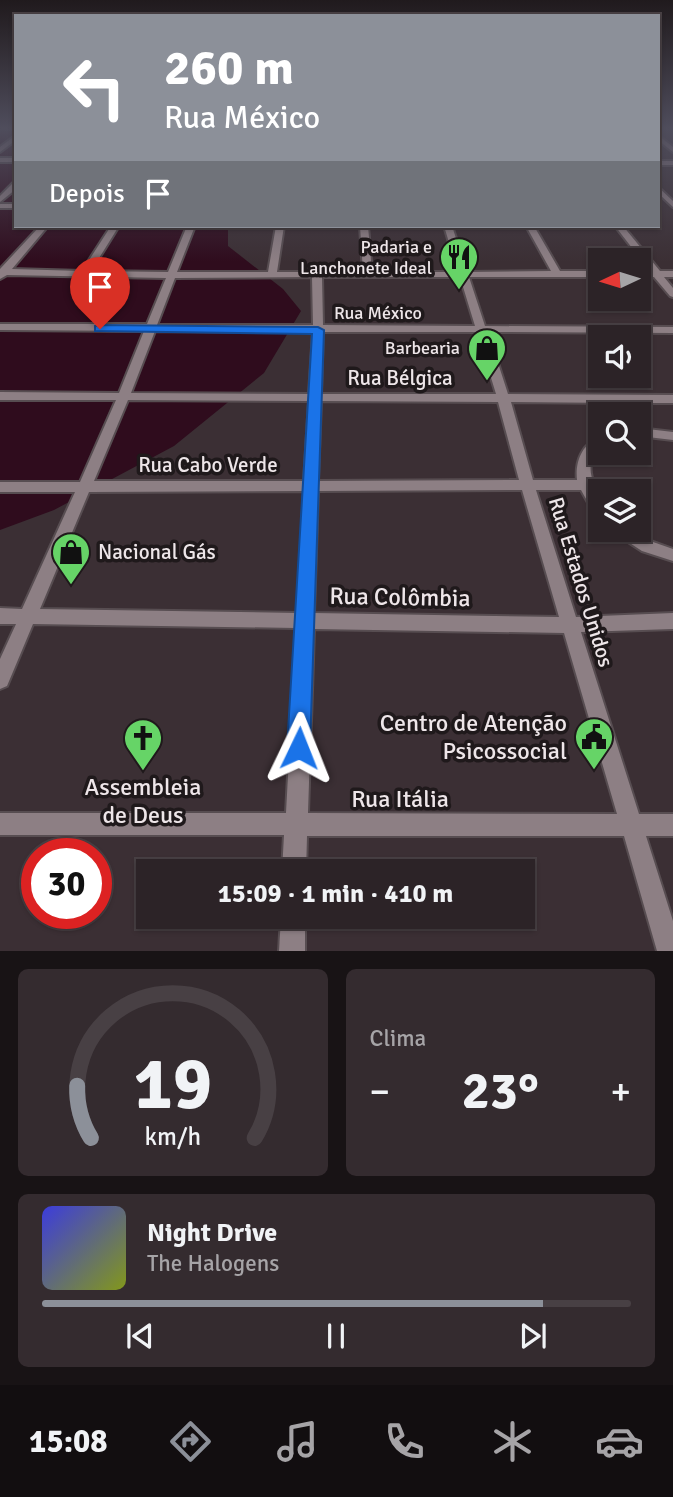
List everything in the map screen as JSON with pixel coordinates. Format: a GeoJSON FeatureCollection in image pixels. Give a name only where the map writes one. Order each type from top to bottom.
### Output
{"type":"FeatureCollection","features":[{"type":"Feature","properties":{"kind":"street"},"geometry":{"type":"LineString","coordinates":[[0,200],[14,187]]}},
{"type":"Feature","properties":{"kind":"street"},"geometry":{"type":"LineString","coordinates":[[660,192],[671,207]]}},
{"type":"Feature","properties":{"kind":"street"},"geometry":{"type":"LineString","coordinates":[[1,274],[42,228]]}},
{"type":"Feature","properties":{"kind":"street"},"geometry":{"type":"LineString","coordinates":[[85,272],[114,228]]}},
{"type":"Feature","properties":{"kind":"street"},"geometry":{"type":"LineString","coordinates":[[0,680],[124,396],[190,228]]}},
{"type":"Feature","properties":{"kind":"street"},"geometry":{"type":"LineString","coordinates":[[272,275],[280,228]]}},
{"type":"Feature","properties":{"kind":"street"},"geometry":{"type":"LineString","coordinates":[[365,228],[368,275]]}},
{"type":"Feature","properties":{"kind":"street","name":"Rua Estados Unidos"},"geometry":{"type":"LineString","coordinates":[[448,228],[503,397],[670,951]]}},
{"type":"Feature","properties":{"kind":"street"},"geometry":{"type":"LineString","coordinates":[[531,228],[557,274]]}},
{"type":"Feature","properties":{"kind":"street"},"geometry":{"type":"LineString","coordinates":[[621,228],[673,294]]}},
{"type":"Feature","properties":{"kind":"street"},"geometry":{"type":"LineString","coordinates":[[1,274],[588,274]]}},
{"type":"Feature","properties":{"kind":"street"},"geometry":{"type":"LineString","coordinates":[[651,274],[673,274]]}},
{"type":"Feature","properties":{"kind":"street"},"geometry":{"type":"LineString","coordinates":[[294,859],[318,330],[317,275]]}},
{"type":"Feature","properties":{"kind":"street","name":"Rua México"},"geometry":{"type":"LineString","coordinates":[[0,327],[673,330]]}},
{"type":"Feature","properties":{"kind":"street","name":"Rua Bélgica"},"geometry":{"type":"LineString","coordinates":[[0,396],[673,399]]}},
{"type":"Feature","properties":{"kind":"street"},"geometry":{"type":"LineString","coordinates":[[624,398],[626,402]]}},
{"type":"Feature","properties":{"kind":"street"},"geometry":{"type":"LineString","coordinates":[[651,432],[673,436]]}},
{"type":"Feature","properties":{"kind":"street"},"geometry":{"type":"LineString","coordinates":[[588,454],[583,467],[583,485],[588,493]]}},
{"type":"Feature","properties":{"kind":"street","name":"Rua Cabo Verde"},"geometry":{"type":"LineString","coordinates":[[0,486],[583,485]]}},
{"type":"Feature","properties":{"kind":"street"},"geometry":{"type":"LineString","coordinates":[[640,542],[673,555]]}},
{"type":"Feature","properties":{"kind":"street","name":"Rua Colômbia"},"geometry":{"type":"LineString","coordinates":[[0,616],[570,625],[673,621]]}},
{"type":"Feature","properties":{"kind":"street","name":"Rua Itália"},"geometry":{"type":"LineString","coordinates":[[0,824],[673,825]]}},
{"type":"Feature","properties":{"kind":"street"},"geometry":{"type":"LineString","coordinates":[[292,951],[293,929]]}},
{"type":"Feature","properties":{"kind":"shaded area"},"geometry":{"type":"Polygon","coordinates":[[[0,172],[14,172],[14,228],[228,228],[228,246],[283,289],[301,311],[264,373],[174,446],[54,510],[0,530],[0,172]]]}},
{"type":"Feature","properties":{"kind":"place","name":"Padaria e Lanchonete Ideal"},"geometry":{"type":"Point","coordinates":[459,291]}},
{"type":"Feature","properties":{"kind":"place","name":"Barbearia"},"geometry":{"type":"Point","coordinates":[487,382]}},
{"type":"Feature","properties":{"kind":"place","name":"Nacional Gás"},"geometry":{"type":"Point","coordinates":[71,586]}},
{"type":"Feature","properties":{"kind":"place","name":"Centro de Atenção Psicossocial"},"geometry":{"type":"Point","coordinates":[594,771]}},
{"type":"Feature","properties":{"kind":"place","name":"Assembleia de Deus"},"geometry":{"type":"Point","coordinates":[143,772]}},
{"type":"Feature","properties":{"kind":"route"},"geometry":{"type":"LineString","coordinates":[[100,329],[318,330],[299,748]]}}]}
